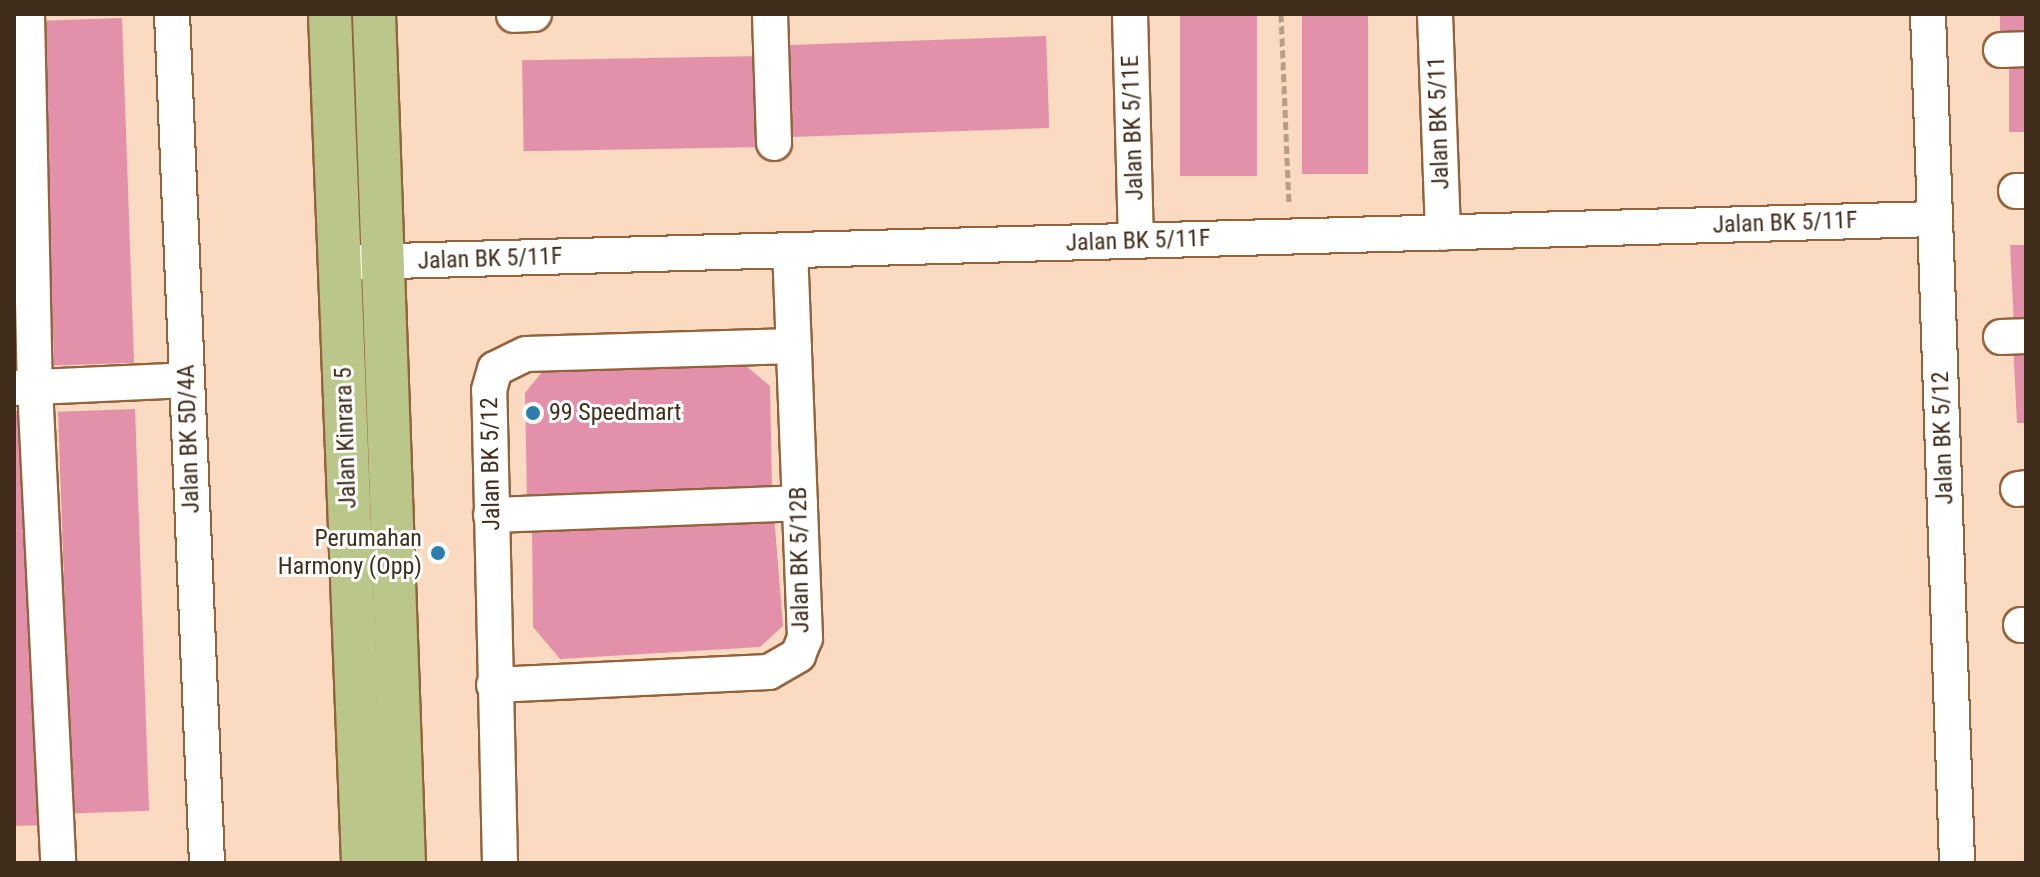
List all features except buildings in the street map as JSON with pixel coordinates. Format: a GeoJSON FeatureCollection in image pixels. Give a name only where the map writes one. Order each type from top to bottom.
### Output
{"type":"FeatureCollection","features":[{"type":"Feature","properties":{"kind":"main road","name":"Jalan Kinrara 5"},"geometry":{"type":"LineString","coordinates":[[330,14],[363,863]]}},
{"type":"Feature","properties":{"kind":"main road","name":"Jalan Kinrara 5"},"geometry":{"type":"LineString","coordinates":[[374,14],[404,863]]}},
{"type":"Feature","properties":{"kind":"street"},"geometry":{"type":"LineString","coordinates":[[27,14],[25,388],[58,863]]}},
{"type":"Feature","properties":{"kind":"street","name":"Jalan BK 5D/4A"},"geometry":{"type":"LineString","coordinates":[[172,14],[207,863]]}},
{"type":"Feature","properties":{"kind":"street"},"geometry":{"type":"LineString","coordinates":[[514,15],[534,14]]}},
{"type":"Feature","properties":{"kind":"street"},"geometry":{"type":"LineString","coordinates":[[770,14],[774,143]]}},
{"type":"Feature","properties":{"kind":"street","name":"Jalan BK 5/11E"},"geometry":{"type":"LineString","coordinates":[[1130,14],[1136,241]]}},
{"type":"Feature","properties":{"kind":"street","name":"Jalan BK 5/11"},"geometry":{"type":"LineString","coordinates":[[1435,14],[1443,233]]}},
{"type":"Feature","properties":{"kind":"street","name":"Jalan BK 5/12"},"geometry":{"type":"LineString","coordinates":[[1928,14],[1957,863]]}},
{"type":"Feature","properties":{"kind":"street","name":"Jalan BK 5/11F"},"geometry":{"type":"LineString","coordinates":[[340,263],[1935,219]]}},
{"type":"Feature","properties":{"kind":"street","name":"Jalan BK 5/12B"},"geometry":{"type":"LineString","coordinates":[[494,685],[769,672],[786,666],[798,655],[805,638],[790,250]]}},
{"type":"Feature","properties":{"kind":"street","name":"Jalan BK 5/12"},"geometry":{"type":"LineString","coordinates":[[500,863],[489,390],[495,369],[510,358],[794,346]]}},
{"type":"Feature","properties":{"kind":"street"},"geometry":{"type":"LineString","coordinates":[[25,388],[187,380]]}},
{"type":"Feature","properties":{"kind":"street"},"geometry":{"type":"LineString","coordinates":[[491,515],[800,503]]}},
{"type":"Feature","properties":{"kind":"path"},"geometry":{"type":"LineString","coordinates":[[1281,14],[1290,237]]}},
{"type":"Feature","properties":{"kind":"place","name":"99 Speedmart"},"geometry":{"type":"Point","coordinates":[533,413]}},
{"type":"Feature","properties":{"kind":"place","name":"Perumahan Harmony (Opp)"},"geometry":{"type":"Point","coordinates":[438,553]}}]}
